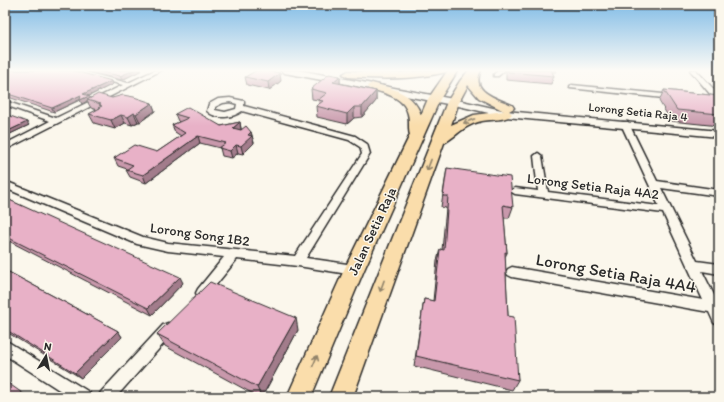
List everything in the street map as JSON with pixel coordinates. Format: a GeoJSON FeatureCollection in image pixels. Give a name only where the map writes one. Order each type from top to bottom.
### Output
{"type":"FeatureCollection","features":[{"type":"Feature","properties":{"kind":"main road"},"geometry":{"type":"LineString","coordinates":[[380,89],[399,95],[415,110],[416,138]]}},
{"type":"Feature","properties":{"kind":"main road"},"geometry":{"type":"LineString","coordinates":[[392,89],[455,98]]}},
{"type":"Feature","properties":{"kind":"main road"},"geometry":{"type":"LineString","coordinates":[[410,89],[436,95]]}},
{"type":"Feature","properties":{"kind":"main road","name":"Jalan Setia Raja"},"geometry":{"type":"LineString","coordinates":[[299,397],[354,270],[440,89]]}},
{"type":"Feature","properties":{"kind":"main road","name":"Jalan Setia Raja"},"geometry":{"type":"LineString","coordinates":[[341,397],[455,98],[462,89]]}},
{"type":"Feature","properties":{"kind":"main road"},"geometry":{"type":"LineString","coordinates":[[475,89],[483,97],[507,111]]}},
{"type":"Feature","properties":{"kind":"main road"},"geometry":{"type":"LineString","coordinates":[[438,142],[454,127],[462,123],[484,115],[507,111]]}},
{"type":"Feature","properties":{"kind":"street"},"geometry":{"type":"LineString","coordinates":[[5,147],[121,89]]}},
{"type":"Feature","properties":{"kind":"street"},"geometry":{"type":"LineString","coordinates":[[589,89],[680,98]]}},
{"type":"Feature","properties":{"kind":"street"},"geometry":{"type":"LineString","coordinates":[[710,89],[719,99]]}},
{"type":"Feature","properties":{"kind":"street","name":"Lorong Setia Raja 4"},"geometry":{"type":"LineString","coordinates":[[455,98],[507,111],[555,118],[719,134]]}},
{"type":"Feature","properties":{"kind":"street"},"geometry":{"type":"LineString","coordinates":[[711,101],[719,102]]}},
{"type":"Feature","properties":{"kind":"street"},"geometry":{"type":"LineString","coordinates":[[5,103],[56,121]]}},
{"type":"Feature","properties":{"kind":"street"},"geometry":{"type":"LineString","coordinates":[[241,108],[352,138],[364,146],[366,154],[298,261]]}},
{"type":"Feature","properties":{"kind":"street"},"geometry":{"type":"LineString","coordinates":[[625,124],[719,319]]}},
{"type":"Feature","properties":{"kind":"street"},"geometry":{"type":"LineString","coordinates":[[538,156],[543,193]]}},
{"type":"Feature","properties":{"kind":"street","name":"Lorong Song 1B2"},"geometry":{"type":"LineString","coordinates":[[5,184],[141,241],[168,247],[298,261],[354,270]]}},
{"type":"Feature","properties":{"kind":"street"},"geometry":{"type":"LineString","coordinates":[[655,184],[719,193]]}},
{"type":"Feature","properties":{"kind":"street","name":"Lorong Setia Raja 4A2"},"geometry":{"type":"LineString","coordinates":[[515,191],[543,193],[667,210]]}},
{"type":"Feature","properties":{"kind":"street"},"geometry":{"type":"LineString","coordinates":[[193,302],[234,254]]}},
{"type":"Feature","properties":{"kind":"street"},"geometry":{"type":"LineString","coordinates":[[693,265],[719,269]]}},
{"type":"Feature","properties":{"kind":"street","name":"Lorong Setia Raja 4A4"},"geometry":{"type":"LineString","coordinates":[[512,272],[713,307]]}},
{"type":"Feature","properties":{"kind":"street"},"geometry":{"type":"LineString","coordinates":[[106,397],[178,319]]}},
{"type":"Feature","properties":{"kind":"street"},"geometry":{"type":"LineString","coordinates":[[5,347],[84,397]]}},
{"type":"Feature","properties":{"kind":"building"},"geometry":{"type":"Polygon","coordinates":[[[5,89],[95,89],[83,94],[89,96],[80,100],[81,95],[52,108],[5,93],[5,89]]]}},
{"type":"Feature","properties":{"kind":"building"},"geometry":{"type":"Polygon","coordinates":[[[311,89],[365,89],[376,91],[362,107],[354,107],[347,114],[316,106],[323,101],[318,100],[327,93],[311,89]]]}},
{"type":"Feature","properties":{"kind":"building"},"geometry":{"type":"Polygon","coordinates":[[[664,90],[719,96],[719,114],[677,110],[664,90]]]}},
{"type":"Feature","properties":{"kind":"building"},"geometry":{"type":"Polygon","coordinates":[[[98,94],[112,98],[123,95],[152,103],[136,114],[134,113],[128,117],[121,115],[111,120],[89,114],[102,106],[99,105],[101,104],[87,100],[98,94]]]}},
{"type":"Feature","properties":{"kind":"building"},"geometry":{"type":"Polygon","coordinates":[[[188,107],[221,126],[240,122],[233,128],[241,130],[246,126],[251,132],[248,135],[252,136],[241,146],[236,145],[230,151],[219,148],[226,143],[198,136],[143,175],[126,170],[133,165],[114,158],[134,145],[157,152],[185,133],[172,125],[188,118],[175,114],[188,107]]]}},
{"type":"Feature","properties":{"kind":"building"},"geometry":{"type":"Polygon","coordinates":[[[5,114],[27,122],[8,131],[5,129],[5,114]]]}},
{"type":"Feature","properties":{"kind":"building"},"geometry":{"type":"Polygon","coordinates":[[[447,168],[510,177],[513,207],[503,205],[507,253],[505,252],[508,316],[514,317],[518,380],[416,356],[424,299],[434,301],[440,249],[444,250],[448,196],[443,196],[447,168]]]}},
{"type":"Feature","properties":{"kind":"building"},"geometry":{"type":"Polygon","coordinates":[[[5,198],[180,277],[148,308],[5,236],[5,198]]]}},
{"type":"Feature","properties":{"kind":"building"},"geometry":{"type":"Polygon","coordinates":[[[5,270],[118,331],[75,373],[5,329],[5,270]]]}},
{"type":"Feature","properties":{"kind":"building"},"geometry":{"type":"Polygon","coordinates":[[[210,282],[296,318],[257,387],[157,334],[210,282]]]}},
{"type":"Feature","properties":{"kind":"building"},"geometry":{"type":"Polygon","coordinates":[[[5,381],[28,397],[5,397],[5,381]]]}}]}
